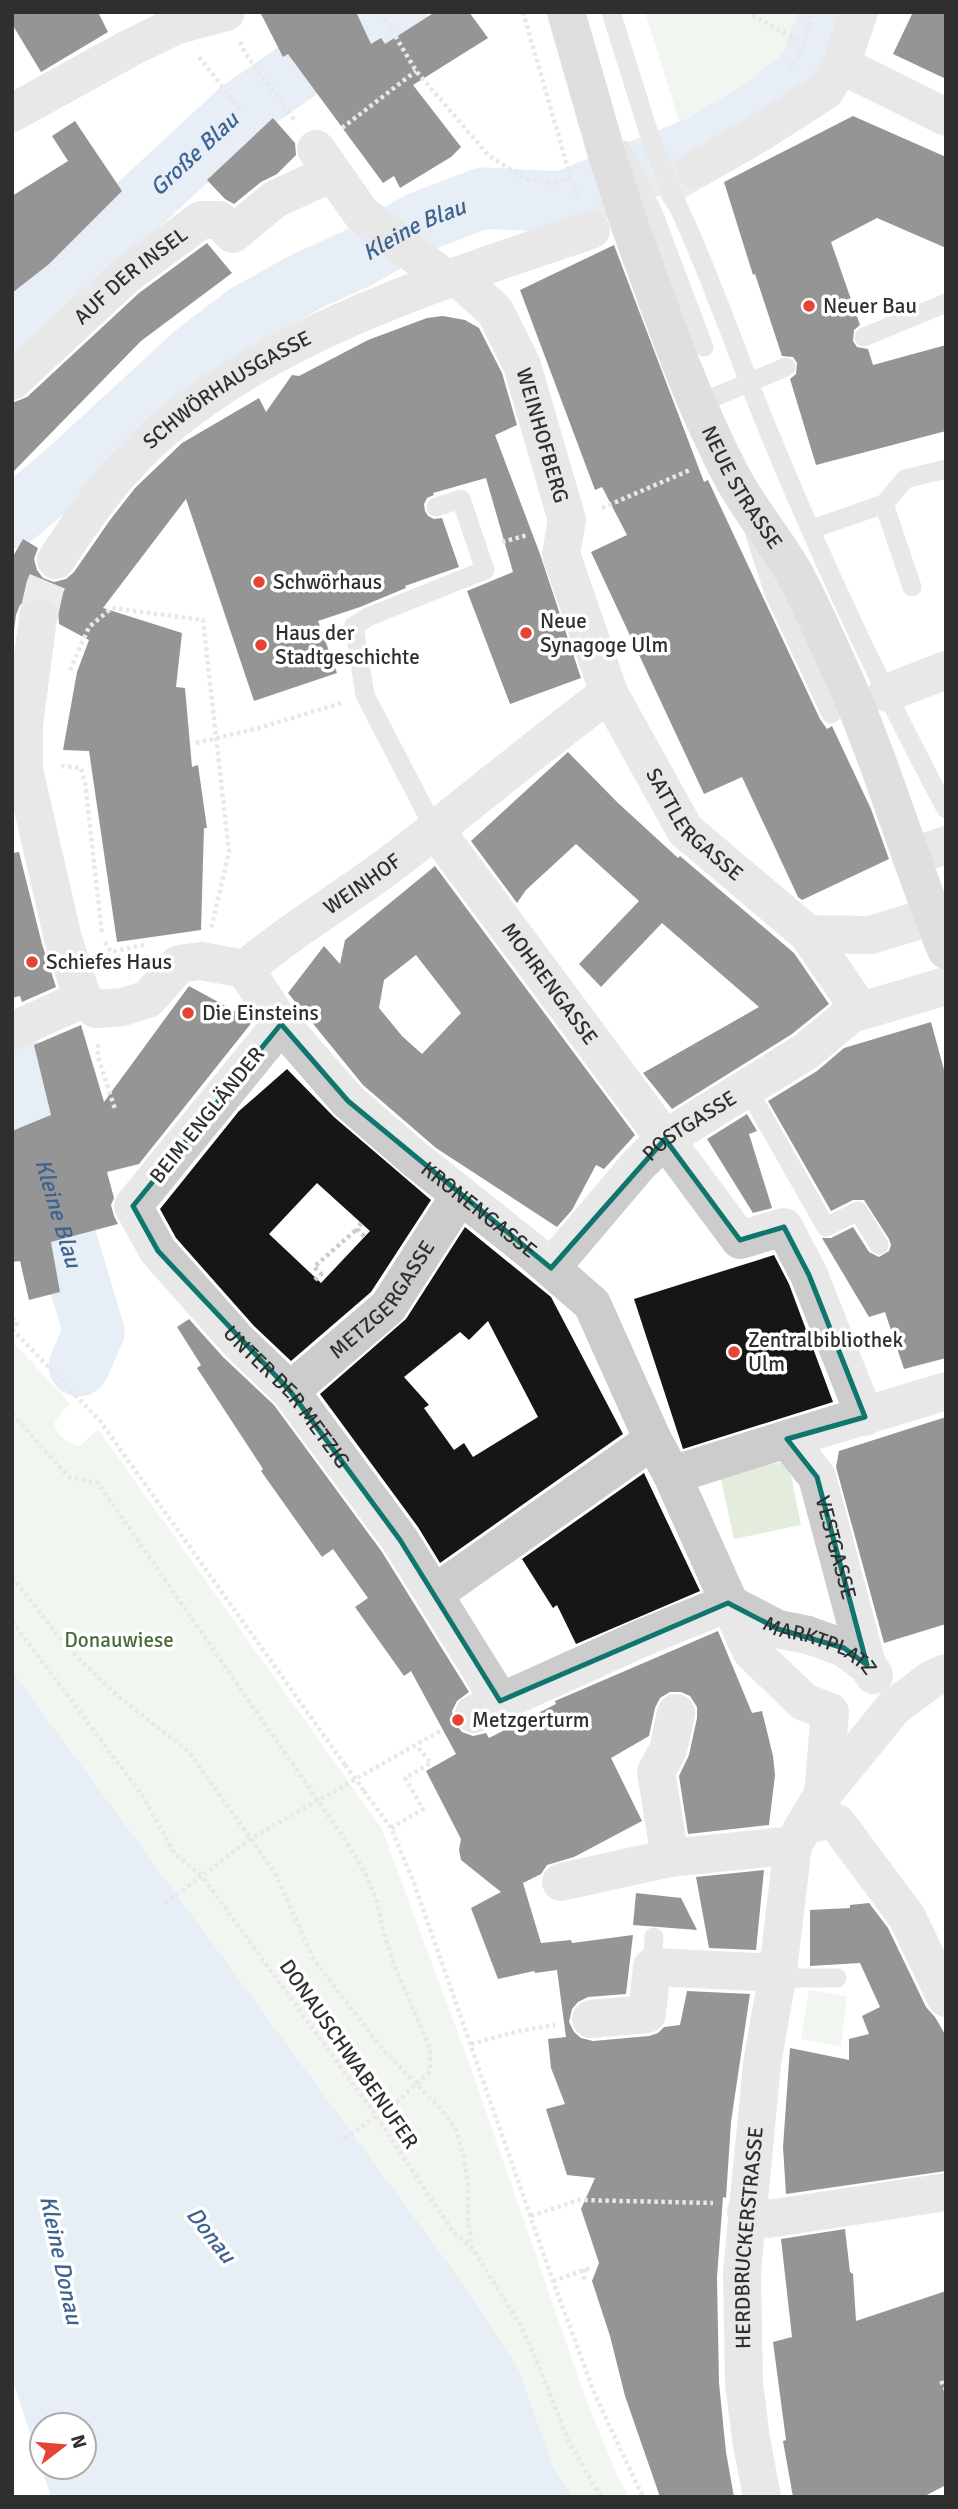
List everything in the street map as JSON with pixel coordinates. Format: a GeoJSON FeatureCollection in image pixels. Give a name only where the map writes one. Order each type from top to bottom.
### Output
{"type":"FeatureCollection","features":[{"type":"Feature","properties":{"kind":"street","name":"NEUE STRASSE"},"geometry":{"type":"LineString","coordinates":[[566,12],[592,108],[615,153],[642,220],[698,404],[740,491],[807,597],[871,741],[928,851],[939,933]]}},
{"type":"Feature","properties":{"kind":"street"},"geometry":{"type":"LineString","coordinates":[[695,170],[825,91],[826,56],[859,12]]}},
{"type":"Feature","properties":{"kind":"street"},"geometry":{"type":"LineString","coordinates":[[12,113],[175,26],[226,13]]}},
{"type":"Feature","properties":{"kind":"street"},"geometry":{"type":"LineString","coordinates":[[826,56],[946,117]]}},
{"type":"Feature","properties":{"kind":"street","name":"WEINHOFBERG"},"geometry":{"type":"LineString","coordinates":[[324,161],[360,213],[495,311],[523,365],[567,520],[561,554],[609,693]]}},
{"type":"Feature","properties":{"kind":"street","name":"AUF DER INSEL"},"geometry":{"type":"LineString","coordinates":[[12,381],[125,276],[201,220],[219,220],[233,234],[324,161]]}},
{"type":"Feature","properties":{"kind":"street","name":"SCHWÖRHAUSGASSE"},"geometry":{"type":"LineString","coordinates":[[56,559],[100,494],[161,430],[205,396],[316,333],[442,271],[590,230]]}},
{"type":"Feature","properties":{"kind":"street"},"geometry":{"type":"LineString","coordinates":[[38,618],[24,725],[41,768],[63,939],[90,1004]]}},
{"type":"Feature","properties":{"kind":"street"},"geometry":{"type":"LineString","coordinates":[[887,693],[946,670]]}},
{"type":"Feature","properties":{"kind":"street","name":"WEINHOF"},"geometry":{"type":"LineString","coordinates":[[245,969],[272,946],[396,860],[609,693]]}},
{"type":"Feature","properties":{"kind":"street","name":"SATTLERGASSE"},"geometry":{"type":"LineString","coordinates":[[609,693],[685,830],[808,934],[851,997],[851,1014]]}},
{"type":"Feature","properties":{"kind":"street","name":"MOHRENGASSE"},"geometry":{"type":"LineString","coordinates":[[434,828],[740,1240],[784,1227],[809,1275],[865,1417]]}},
{"type":"Feature","properties":{"kind":"street"},"geometry":{"type":"LineString","coordinates":[[808,934],[939,933]]}},
{"type":"Feature","properties":{"kind":"street"},"geometry":{"type":"LineString","coordinates":[[22,1026],[90,1004],[123,1007],[148,999],[179,964],[201,961],[245,969]]}},
{"type":"Feature","properties":{"kind":"street","name":"KRONENGASSE"},"geometry":{"type":"LineString","coordinates":[[245,969],[281,1024],[348,1101],[592,1304],[653,1440],[672,1475]]}},
{"type":"Feature","properties":{"kind":"street"},"geometry":{"type":"LineString","coordinates":[[851,1014],[946,986]]}},
{"type":"Feature","properties":{"kind":"street","name":"POSTGASSE"},"geometry":{"type":"LineString","coordinates":[[551,1268],[639,1164],[665,1139],[805,1052],[851,1014]]}},
{"type":"Feature","properties":{"kind":"street","name":"BEIM ENGLÄNDER"},"geometry":{"type":"LineString","coordinates":[[133,1206],[281,1024]]}},
{"type":"Feature","properties":{"kind":"street","name":"METZGERGASSE"},"geometry":{"type":"LineString","coordinates":[[290,1391],[388,1307],[460,1195]]}},
{"type":"Feature","properties":{"kind":"street","name":"UNTER DER METZIG"},"geometry":{"type":"LineString","coordinates":[[133,1206],[158,1251],[238,1340],[290,1391],[400,1540],[433,1594],[472,1715]]}},
{"type":"Feature","properties":{"kind":"street"},"geometry":{"type":"LineString","coordinates":[[672,1475],[946,1391]]}},
{"type":"Feature","properties":{"kind":"street","name":"VESTGASSE"},"geometry":{"type":"LineString","coordinates":[[788,1439],[817,1477],[867,1665]]}},
{"type":"Feature","properties":{"kind":"street"},"geometry":{"type":"LineString","coordinates":[[433,1594],[653,1440]]}},
{"type":"Feature","properties":{"kind":"street","name":"MARKTPLATZ"},"geometry":{"type":"LineString","coordinates":[[672,1475],[751,1651],[804,1702],[830,1712],[823,1794]]}},
{"type":"Feature","properties":{"kind":"street"},"geometry":{"type":"LineString","coordinates":[[472,1715],[642,1638],[728,1604]]}},
{"type":"Feature","properties":{"kind":"street","name":"MARKTPLATZ"},"geometry":{"type":"LineString","coordinates":[[728,1604],[778,1629],[808,1634],[844,1648],[867,1665],[894,1707]]}},
{"type":"Feature","properties":{"kind":"street","name":"MARKTPLATZ"},"geometry":{"type":"LineString","coordinates":[[798,1837],[823,1794],[894,1707],[932,1678],[946,1673]]}},
{"type":"Feature","properties":{"kind":"street"},"geometry":{"type":"LineString","coordinates":[[670,1858],[656,1772],[667,1750],[676,1713]]}},
{"type":"Feature","properties":{"kind":"street"},"geometry":{"type":"LineString","coordinates":[[561,1882],[670,1858],[798,1837],[812,1823],[837,1823],[882,1867],[946,1998]]}},
{"type":"Feature","properties":{"kind":"street","name":"HERDBRUCKERSTRASSE"},"geometry":{"type":"LineString","coordinates":[[762,2497],[744,2383],[742,2272],[762,2064],[798,1837]]}},
{"type":"Feature","properties":{"kind":"street"},"geometry":{"type":"LineString","coordinates":[[591,2019],[647,2014],[653,1952],[777,1976]]}},
{"type":"Feature","properties":{"kind":"street"},"geometry":{"type":"LineString","coordinates":[[746,2212],[768,2219],[946,2192]]}},
{"type":"Feature","properties":{"kind":"lane"},"geometry":{"type":"LineString","coordinates":[[611,12],[651,140],[719,301],[749,382],[887,693],[946,809]]}},
{"type":"Feature","properties":{"kind":"lane"},"geometry":{"type":"LineString","coordinates":[[642,220],[704,347]]}},
{"type":"Feature","properties":{"kind":"lane"},"geometry":{"type":"LineString","coordinates":[[864,337],[946,303]]}},
{"type":"Feature","properties":{"kind":"lane"},"geometry":{"type":"LineString","coordinates":[[698,404],[786,367]]}},
{"type":"Feature","properties":{"kind":"lane"},"geometry":{"type":"LineString","coordinates":[[812,529],[884,504],[905,480],[946,469]]}},
{"type":"Feature","properties":{"kind":"lane"},"geometry":{"type":"LineString","coordinates":[[740,491],[774,593],[831,714]]}},
{"type":"Feature","properties":{"kind":"lane"},"geometry":{"type":"LineString","coordinates":[[434,828],[365,695],[354,625],[485,570],[461,499],[436,507]]}},
{"type":"Feature","properties":{"kind":"lane"},"geometry":{"type":"LineString","coordinates":[[884,504],[912,587]]}},
{"type":"Feature","properties":{"kind":"lane"},"geometry":{"type":"LineString","coordinates":[[747,1088],[826,1227],[858,1211],[879,1245]]}},
{"type":"Feature","properties":{"kind":"lane"},"geometry":{"type":"LineString","coordinates":[[777,1976],[837,1978]]}},
{"type":"Feature","properties":{"kind":"path"},"geometry":{"type":"LineString","coordinates":[[381,12],[416,71],[488,155],[525,179],[550,183],[573,179]]}},
{"type":"Feature","properties":{"kind":"path"},"geometry":{"type":"LineString","coordinates":[[523,12],[575,188]]}},
{"type":"Feature","properties":{"kind":"path"},"geometry":{"type":"LineString","coordinates":[[746,12],[826,56]]}},
{"type":"Feature","properties":{"kind":"path"},"geometry":{"type":"LineString","coordinates":[[804,43],[813,12]]}},
{"type":"Feature","properties":{"kind":"path"},"geometry":{"type":"LineString","coordinates":[[175,26],[241,110]]}},
{"type":"Feature","properties":{"kind":"path"},"geometry":{"type":"LineString","coordinates":[[246,53],[292,116]]}},
{"type":"Feature","properties":{"kind":"path"},"geometry":{"type":"LineString","coordinates":[[324,161],[416,71]]}},
{"type":"Feature","properties":{"kind":"path"},"geometry":{"type":"LineString","coordinates":[[597,510],[680,474]]}},
{"type":"Feature","properties":{"kind":"path"},"geometry":{"type":"LineString","coordinates":[[510,541],[533,534]]}},
{"type":"Feature","properties":{"kind":"path"},"geometry":{"type":"LineString","coordinates":[[72,666],[89,627],[112,608],[203,620],[229,852],[211,934]]}},
{"type":"Feature","properties":{"kind":"path"},"geometry":{"type":"LineString","coordinates":[[196,743],[273,724],[365,695]]}},
{"type":"Feature","properties":{"kind":"path"},"geometry":{"type":"LineString","coordinates":[[41,768],[81,768],[85,782],[103,938]]}},
{"type":"Feature","properties":{"kind":"path"},"geometry":{"type":"LineString","coordinates":[[111,952],[155,942]]}},
{"type":"Feature","properties":{"kind":"path"},"geometry":{"type":"LineString","coordinates":[[90,1004],[99,1057],[115,1109]]}},
{"type":"Feature","properties":{"kind":"path"},"geometry":{"type":"LineString","coordinates":[[315,1280],[321,1274],[314,1267],[361,1223]]}},
{"type":"Feature","properties":{"kind":"path"},"geometry":{"type":"LineString","coordinates":[[357,1228],[365,1237]]}},
{"type":"Feature","properties":{"kind":"path"},"geometry":{"type":"LineString","coordinates":[[12,1318],[17,1323],[12,1329],[100,1421],[391,1828],[414,1883],[553,2281],[596,2395],[643,2497]]}},
{"type":"Feature","properties":{"kind":"path"},"geometry":{"type":"LineString","coordinates":[[12,1414],[69,1477],[98,1483],[366,1875],[377,1902],[383,1934],[395,1967],[430,2048],[430,2071],[377,2117],[341,2141]]}},
{"type":"Feature","properties":{"kind":"path"},"geometry":{"type":"LineString","coordinates":[[12,1577],[66,1646],[114,1692],[190,1752],[275,1873],[314,1960],[386,2052],[440,2108],[456,2130],[468,2184],[468,2220],[472,2248],[518,2321],[570,2444],[601,2497]]}},
{"type":"Feature","properties":{"kind":"path","name":"DONAUSCHWABENUFER"},"geometry":{"type":"LineString","coordinates":[[12,1621],[144,1798],[175,1854],[202,1876],[377,2117],[453,2232],[472,2248]]}},
{"type":"Feature","properties":{"kind":"path"},"geometry":{"type":"LineString","coordinates":[[165,1903],[250,1839],[472,1715]]}},
{"type":"Feature","properties":{"kind":"path"},"geometry":{"type":"LineString","coordinates":[[391,1828],[424,1810],[405,1778],[431,1763],[417,1746]]}},
{"type":"Feature","properties":{"kind":"path"},"geometry":{"type":"LineString","coordinates":[[471,2044],[519,2031]]}},
{"type":"Feature","properties":{"kind":"path"},"geometry":{"type":"LineString","coordinates":[[531,2216],[579,2200],[717,2203],[746,2212]]}},
{"type":"Feature","properties":{"kind":"path"},"geometry":{"type":"LineString","coordinates":[[553,2281],[590,2268]]}},
{"type":"Feature","properties":{"kind":"path"},"geometry":{"type":"LineString","coordinates":[[583,2269],[584,2282]]}},
{"type":"Feature","properties":{"kind":"path"},"geometry":{"type":"LineString","coordinates":[[941,2381],[946,2390]]}},
{"type":"Feature","properties":{"kind":"highlighted area"},"geometry":{"type":"Polygon","coordinates":[[[281,1024],[348,1101],[551,1268],[665,1139],[740,1240],[784,1227],[809,1275],[865,1417],[787,1439],[817,1477],[867,1665],[844,1648],[778,1629],[728,1603],[500,1701],[400,1540],[290,1391],[158,1251],[133,1206],[281,1024]]]}},
{"type":"Feature","properties":{"kind":"green space"},"geometry":{"type":"Polygon","coordinates":[[[645,12],[823,12],[814,35],[791,73],[731,116],[685,141],[645,12]]]}},
{"type":"Feature","properties":{"kind":"green space","name":"Donauwiese"},"geometry":{"type":"Polygon","coordinates":[[[12,1341],[70,1403],[54,1423],[61,1436],[80,1446],[98,1429],[382,1829],[472,2071],[584,2394],[618,2477],[630,2497],[573,2497],[552,2464],[520,2372],[470,2293],[12,1671],[12,1341]]]}},
{"type":"Feature","properties":{"kind":"green space"},"geometry":{"type":"Polygon","coordinates":[[[788,1461],[801,1525],[734,1539],[720,1475],[788,1461]]]}},
{"type":"Feature","properties":{"kind":"green space"},"geometry":{"type":"Polygon","coordinates":[[[809,1990],[847,1996],[841,2047],[801,2039],[809,1990]]]}},
{"type":"Feature","properties":{"kind":"water"},"geometry":{"type":"Polygon","coordinates":[[[12,1671],[470,2293],[520,2372],[552,2464],[573,2497],[51,2497],[46,2481],[98,2481],[98,2411],[28,2411],[28,2427],[12,2378],[12,1671]]]}},
{"type":"Feature","properties":{"kind":"building"},"geometry":{"type":"Polygon","coordinates":[[[12,12],[98,12],[108,32],[41,72],[12,24],[12,12]]]}},
{"type":"Feature","properties":{"kind":"building"},"geometry":{"type":"Polygon","coordinates":[[[260,12],[356,12],[371,44],[381,38],[385,44],[435,12],[469,12],[488,38],[413,85],[461,147],[451,157],[400,188],[394,176],[383,183],[288,54],[283,57],[260,12]]]}},
{"type":"Feature","properties":{"kind":"building"},"geometry":{"type":"Polygon","coordinates":[[[913,12],[946,12],[946,79],[893,54],[913,12]]]}},
{"type":"Feature","properties":{"kind":"building","name":"Neuer Bau"},"geometry":{"type":"Polygon","coordinates":[[[853,116],[946,157],[946,248],[877,218],[831,242],[860,325],[854,330],[853,341],[857,347],[868,349],[873,365],[946,345],[946,431],[816,465],[790,379],[796,374],[797,363],[793,357],[782,356],[724,182],[853,116]]]}},
{"type":"Feature","properties":{"kind":"building"},"geometry":{"type":"Polygon","coordinates":[[[273,118],[295,143],[296,155],[277,174],[261,182],[234,204],[225,199],[207,180],[273,118]]]}},
{"type":"Feature","properties":{"kind":"building"},"geometry":{"type":"Polygon","coordinates":[[[75,121],[122,191],[49,264],[12,293],[12,196],[68,161],[52,136],[75,121]]]}},
{"type":"Feature","properties":{"kind":"building"},"geometry":{"type":"Polygon","coordinates":[[[207,243],[232,273],[141,341],[12,473],[12,403],[27,397],[139,293],[207,243]]]}},
{"type":"Feature","properties":{"kind":"building"},"geometry":{"type":"Polygon","coordinates":[[[614,245],[704,482],[708,480],[820,719],[827,729],[832,726],[871,809],[889,859],[802,900],[798,897],[742,777],[704,794],[591,552],[627,535],[602,487],[595,490],[520,290],[614,245]]]}},
{"type":"Feature","properties":{"kind":"building"},"geometry":{"type":"Polygon","coordinates":[[[443,316],[465,320],[479,328],[502,373],[517,425],[495,435],[540,554],[581,678],[510,704],[467,591],[513,572],[486,478],[433,493],[424,504],[428,516],[434,519],[442,518],[459,567],[318,621],[337,673],[254,701],[186,499],[103,608],[182,633],[176,687],[185,688],[192,767],[198,765],[207,828],[204,828],[201,930],[117,942],[89,751],[63,750],[77,672],[89,640],[59,624],[58,609],[51,600],[40,596],[29,598],[20,605],[12,646],[12,558],[23,539],[38,548],[34,559],[43,578],[54,582],[66,579],[74,572],[135,488],[182,443],[259,398],[266,412],[292,375],[299,376],[368,340],[427,318],[443,316]]]}},
{"type":"Feature","properties":{"kind":"building"},"geometry":{"type":"Polygon","coordinates":[[[568,752],[678,858],[680,856],[794,953],[829,1004],[792,1034],[672,1109],[643,1073],[759,1007],[662,923],[601,987],[579,964],[639,901],[576,844],[526,890],[517,903],[471,841],[568,752]]]}},
{"type":"Feature","properties":{"kind":"building"},"geometry":{"type":"Polygon","coordinates":[[[19,852],[42,944],[56,987],[22,1002],[20,996],[12,998],[12,853],[19,852]]]}},
{"type":"Feature","properties":{"kind":"building"},"geometry":{"type":"Polygon","coordinates":[[[435,866],[635,1135],[604,1169],[596,1165],[572,1210],[557,1227],[436,1148],[363,1085],[288,993],[324,946],[340,964],[345,940],[435,866]],[[416,955],[384,980],[379,1008],[402,1036],[422,1054],[461,1013],[416,955]]]}},
{"type":"Feature","properties":{"kind":"building"},"geometry":{"type":"Polygon","coordinates":[[[189,986],[253,1021],[139,1164],[107,1172],[114,1198],[111,1205],[118,1224],[51,1242],[60,1292],[29,1300],[20,1261],[12,1262],[12,1131],[51,1115],[34,1045],[81,1025],[104,1102],[189,986]]]}},
{"type":"Feature","properties":{"kind":"building"},"geometry":{"type":"Polygon","coordinates":[[[931,1022],[946,1077],[946,1358],[904,1369],[885,1312],[869,1317],[822,1238],[831,1238],[853,1227],[869,1252],[879,1257],[889,1251],[889,1239],[864,1200],[853,1200],[831,1211],[768,1101],[817,1071],[844,1048],[931,1022]]]}},
{"type":"Feature","properties":{"kind":"building"},"geometry":{"type":"Polygon","coordinates":[[[287,1069],[334,1117],[431,1200],[371,1292],[291,1361],[254,1326],[176,1238],[160,1209],[239,1111],[287,1069]],[[317,1183],[269,1234],[321,1283],[370,1231],[317,1183]]]}},
{"type":"Feature","properties":{"kind":"building"},"geometry":{"type":"Polygon","coordinates":[[[747,1114],[757,1131],[749,1134],[772,1208],[753,1213],[707,1139],[747,1114]]]}},
{"type":"Feature","properties":{"kind":"building"},"geometry":{"type":"Polygon","coordinates":[[[465,1227],[551,1297],[623,1434],[440,1563],[418,1527],[320,1394],[406,1319],[465,1227]],[[488,1321],[469,1340],[460,1332],[404,1377],[429,1405],[424,1408],[454,1450],[464,1443],[473,1457],[538,1417],[488,1321]]]}},
{"type":"Feature","properties":{"kind":"building","name":"Zentralbibliothek Ulm"},"geometry":{"type":"Polygon","coordinates":[[[774,1255],[789,1284],[833,1402],[683,1449],[634,1299],[774,1255]]]}},
{"type":"Feature","properties":{"kind":"building"},"geometry":{"type":"Polygon","coordinates":[[[189,1319],[223,1357],[274,1405],[382,1552],[469,1692],[457,1701],[452,1711],[454,1722],[462,1732],[473,1736],[486,1733],[489,1738],[556,1704],[555,1701],[718,1631],[752,1713],[762,1711],[775,1775],[769,1825],[688,1834],[679,1776],[689,1755],[697,1707],[690,1696],[681,1692],[670,1692],[660,1698],[655,1708],[649,1736],[611,1758],[642,1821],[574,1857],[547,1865],[541,1874],[523,1883],[541,1943],[571,1940],[572,1943],[633,1935],[626,1994],[588,1997],[572,2009],[569,2022],[581,2038],[593,2041],[649,2036],[664,2027],[680,2025],[687,1991],[750,1994],[731,2122],[717,2277],[719,2383],[734,2497],[660,2497],[625,2396],[610,2336],[592,2281],[599,2263],[581,2209],[595,2178],[567,2175],[546,2109],[565,2104],[551,2068],[548,2039],[566,2037],[557,1970],[534,1971],[498,1979],[471,1908],[501,1892],[461,1860],[461,1839],[426,1771],[456,1754],[411,1671],[404,1676],[355,1607],[368,1598],[333,1549],[322,1557],[261,1471],[263,1469],[197,1368],[201,1365],[177,1327],[189,1319]]]}},
{"type":"Feature","properties":{"kind":"building"},"geometry":{"type":"Polygon","coordinates":[[[946,1417],[946,1624],[884,1643],[836,1467],[839,1451],[946,1417]]]}},
{"type":"Feature","properties":{"kind":"building"},"geometry":{"type":"Polygon","coordinates":[[[644,1473],[700,1591],[576,1644],[557,1605],[553,1608],[522,1559],[644,1473]]]}},
{"type":"Feature","properties":{"kind":"building"},"geometry":{"type":"Polygon","coordinates":[[[764,1870],[756,1950],[709,1948],[696,1877],[764,1870]]]}},
{"type":"Feature","properties":{"kind":"building"},"geometry":{"type":"Polygon","coordinates":[[[636,1893],[681,1898],[697,1930],[633,1925],[636,1893]]]}},
{"type":"Feature","properties":{"kind":"building"},"geometry":{"type":"Polygon","coordinates":[[[869,1903],[888,1928],[926,2007],[946,2036],[946,2171],[786,2194],[783,2147],[790,2048],[849,2060],[849,2039],[869,2034],[862,2016],[880,2007],[860,1963],[810,1966],[810,1910],[850,1908],[850,1905],[869,1903]]]}},
{"type":"Feature","properties":{"kind":"building"},"geometry":{"type":"Polygon","coordinates":[[[845,2229],[850,2272],[853,2274],[856,2321],[946,2291],[946,2485],[923,2497],[793,2497],[783,2441],[786,2440],[773,2342],[792,2337],[781,2239],[845,2229]]]}},
{"type":"Feature","properties":{"kind":"waterway","name":"Große Blau"},"geometry":{"type":"LineString","coordinates":[[12,322],[241,110],[329,49],[397,12]]}},
{"type":"Feature","properties":{"kind":"waterway","name":"Kleine Blau"},"geometry":{"type":"LineString","coordinates":[[12,518],[70,469],[196,353],[246,315],[307,281],[356,259],[420,222],[483,198],[562,202],[698,147],[756,113],[809,70],[831,12]]}},
{"type":"Feature","properties":{"kind":"waterway","name":"Kleine Blau"},"geometry":{"type":"LineString","coordinates":[[12,1057],[94,1332],[79,1366]]}},
{"type":"Feature","properties":{"kind":"tunnel"},"geometry":{"type":"LineString","coordinates":[[608,220],[695,170]]}},
{"type":"Feature","properties":{"kind":"tunnel"},"geometry":{"type":"LineString","coordinates":[[38,618],[45,587],[56,560]]}},
{"type":"Feature","properties":{"kind":"place","name":"Neuer Bau"},"geometry":{"type":"Point","coordinates":[809,306]}},
{"type":"Feature","properties":{"kind":"place","name":"Schwörhaus"},"geometry":{"type":"Point","coordinates":[259,582]}},
{"type":"Feature","properties":{"kind":"place","name":"Neue Synagoge Ulm"},"geometry":{"type":"Point","coordinates":[526,633]}},
{"type":"Feature","properties":{"kind":"place","name":"Haus der Stadtgeschichte"},"geometry":{"type":"Point","coordinates":[261,645]}},
{"type":"Feature","properties":{"kind":"place","name":"Schiefes Haus"},"geometry":{"type":"Point","coordinates":[32,962]}},
{"type":"Feature","properties":{"kind":"place","name":"Die Einsteins"},"geometry":{"type":"Point","coordinates":[188,1013]}},
{"type":"Feature","properties":{"kind":"place","name":"Zentralbibliothek Ulm"},"geometry":{"type":"Point","coordinates":[734,1352]}},
{"type":"Feature","properties":{"kind":"place","name":"Metzgerturm"},"geometry":{"type":"Point","coordinates":[458,1720]}},
{"type":"Feature","properties":{"kind":"water label","name":"Donau"},"geometry":{"type":"Point","coordinates":[211,2235]}},
{"type":"Feature","properties":{"kind":"water label","name":"Kleine Donau"},"geometry":{"type":"Point","coordinates":[61,2260]}}]}
